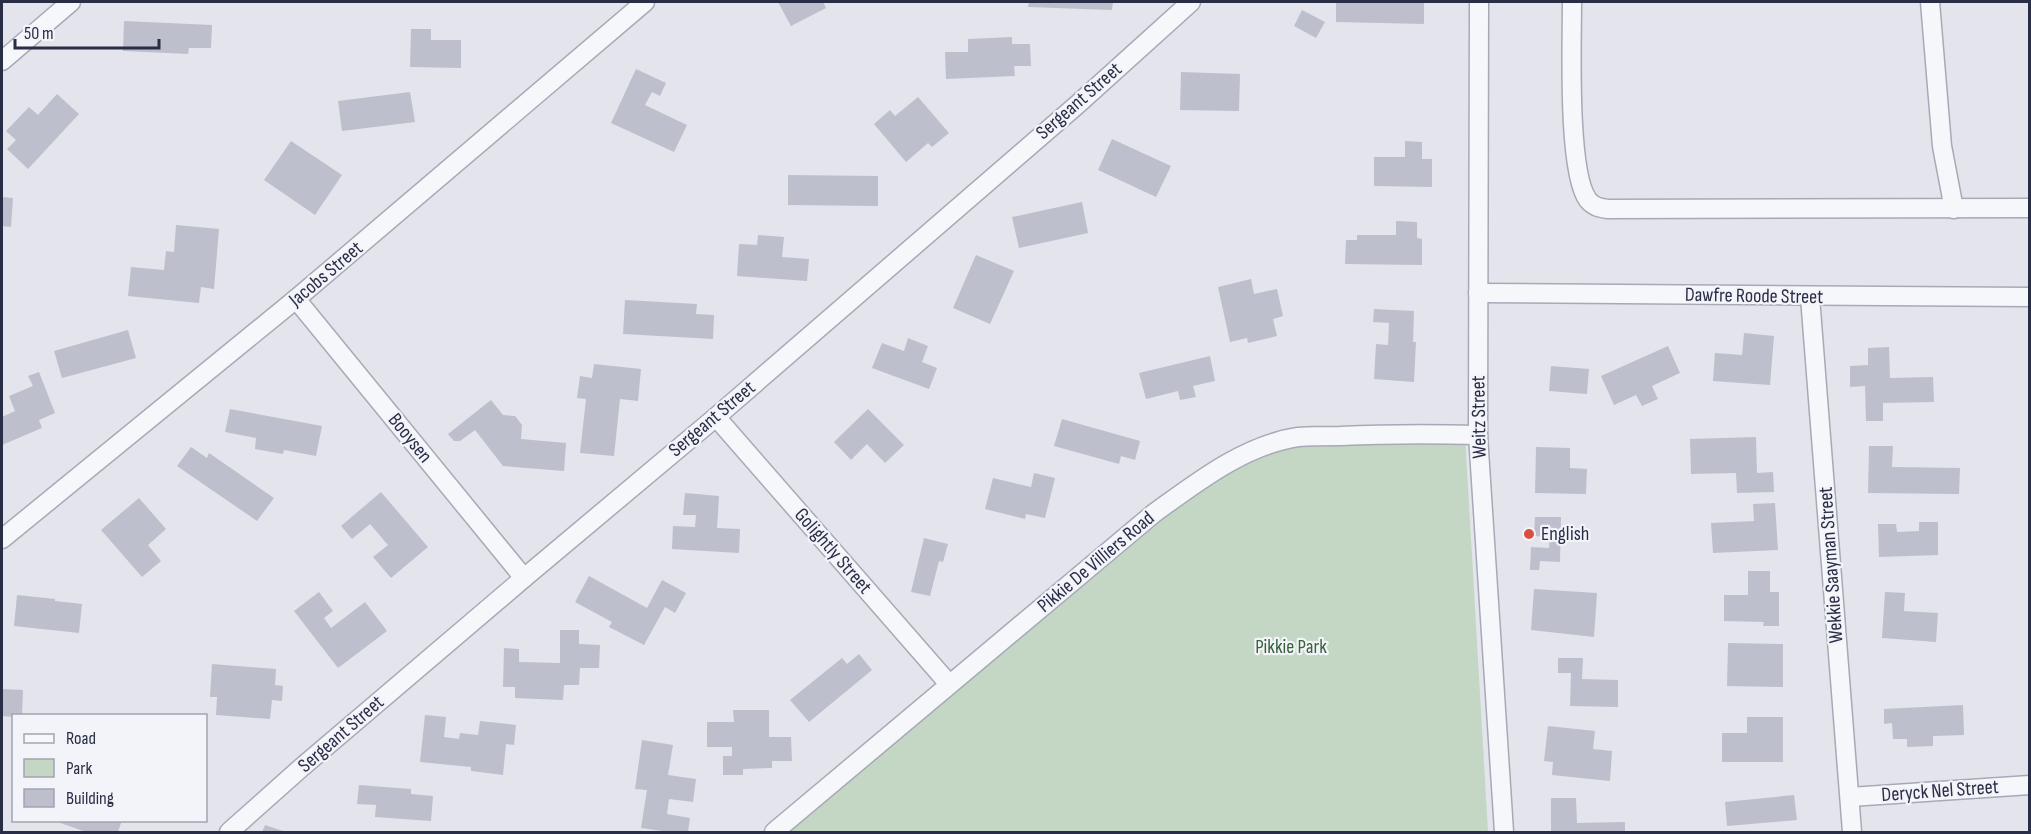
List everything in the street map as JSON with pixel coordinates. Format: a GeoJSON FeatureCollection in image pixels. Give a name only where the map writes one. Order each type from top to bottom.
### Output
{"type":"FeatureCollection","features":[{"type":"Feature","properties":{"kind":"street","name":"Jacobs Street"},"geometry":{"type":"LineString","coordinates":[[2,539],[296,299],[645,2]]}},
{"type":"Feature","properties":{"kind":"street","name":"Sergeant Street"},"geometry":{"type":"LineString","coordinates":[[229,832],[302,767],[716,417],[1078,104],[1191,2]]}},
{"type":"Feature","properties":{"kind":"street","name":"Weitz Street"},"geometry":{"type":"LineString","coordinates":[[1479,2],[1478,435],[1504,832]]}},
{"type":"Feature","properties":{"kind":"street"},"geometry":{"type":"LineString","coordinates":[[1572,2],[1574,147],[1580,181],[1587,198],[1596,207],[1608,209],[2030,208]]}},
{"type":"Feature","properties":{"kind":"street"},"geometry":{"type":"LineString","coordinates":[[1930,2],[1942,146],[1954,209]]}},
{"type":"Feature","properties":{"kind":"street"},"geometry":{"type":"LineString","coordinates":[[2,62],[65,3]]}},
{"type":"Feature","properties":{"kind":"street","name":"Dawfre Roode Street"},"geometry":{"type":"LineString","coordinates":[[1478,293],[2030,297]]}},
{"type":"Feature","properties":{"kind":"street","name":"Wekkie Saayman Street"},"geometry":{"type":"LineString","coordinates":[[1810,297],[1852,832]]}},
{"type":"Feature","properties":{"kind":"street","name":"Booysen"},"geometry":{"type":"LineString","coordinates":[[296,299],[524,578]]}},
{"type":"Feature","properties":{"kind":"street","name":"Golightly Street"},"geometry":{"type":"LineString","coordinates":[[716,417],[949,684]]}},
{"type":"Feature","properties":{"kind":"street","name":"Pikkie De Villiers Road"},"geometry":{"type":"LineString","coordinates":[[774,832],[1153,514],[1199,480],[1234,460],[1263,447],[1298,437],[1367,434],[1478,435]]}},
{"type":"Feature","properties":{"kind":"street","name":"Deryck Nel Street"},"geometry":{"type":"LineString","coordinates":[[1850,797],[2030,785]]}},
{"type":"Feature","properties":{"kind":"green space","name":"Pikkie Park"},"geometry":{"type":"Polygon","coordinates":[[[1465,435],[1488,832],[782,832],[1201,481],[1291,440],[1465,435]]]}},
{"type":"Feature","properties":{"kind":"building"},"geometry":{"type":"Polygon","coordinates":[[[778,2],[823,2],[826,8],[791,26],[778,2]]]}},
{"type":"Feature","properties":{"kind":"building"},"geometry":{"type":"Polygon","coordinates":[[[1029,2],[1113,2],[1112,10],[1028,7],[1029,2]]]}},
{"type":"Feature","properties":{"kind":"building"},"geometry":{"type":"Polygon","coordinates":[[[1336,2],[1424,2],[1424,24],[1336,22],[1336,2]]]}},
{"type":"Feature","properties":{"kind":"building"},"geometry":{"type":"Polygon","coordinates":[[[1302,10],[1325,22],[1316,38],[1294,26],[1302,10]]]}},
{"type":"Feature","properties":{"kind":"building"},"geometry":{"type":"Polygon","coordinates":[[[124,21],[212,25],[211,48],[189,48],[188,54],[123,51],[124,21]]]}},
{"type":"Feature","properties":{"kind":"building"},"geometry":{"type":"Polygon","coordinates":[[[411,29],[431,29],[431,40],[461,40],[461,68],[410,67],[411,29]]]}},
{"type":"Feature","properties":{"kind":"building"},"geometry":{"type":"Polygon","coordinates":[[[1012,37],[1012,44],[1030,44],[1031,66],[1014,66],[1015,76],[946,79],[945,52],[968,52],[968,39],[1012,37]]]}},
{"type":"Feature","properties":{"kind":"building"},"geometry":{"type":"Polygon","coordinates":[[[636,69],[666,83],[660,96],[652,92],[645,105],[687,125],[674,152],[611,123],[636,69]]]}},
{"type":"Feature","properties":{"kind":"building"},"geometry":{"type":"Polygon","coordinates":[[[1181,72],[1240,74],[1239,111],[1180,110],[1181,72]]]}},
{"type":"Feature","properties":{"kind":"building"},"geometry":{"type":"Polygon","coordinates":[[[410,92],[415,122],[342,131],[338,101],[410,92]]]}},
{"type":"Feature","properties":{"kind":"building"},"geometry":{"type":"Polygon","coordinates":[[[57,94],[79,114],[28,169],[7,149],[16,140],[6,131],[29,107],[38,115],[57,94]]]}},
{"type":"Feature","properties":{"kind":"building"},"geometry":{"type":"Polygon","coordinates":[[[918,97],[949,133],[932,147],[928,143],[906,162],[874,124],[890,110],[895,116],[918,97]]]}},
{"type":"Feature","properties":{"kind":"building"},"geometry":{"type":"Polygon","coordinates":[[[1112,139],[1171,166],[1156,197],[1098,170],[1112,139]]]}},
{"type":"Feature","properties":{"kind":"building"},"geometry":{"type":"Polygon","coordinates":[[[291,141],[342,175],[315,215],[264,180],[291,141]]]}},
{"type":"Feature","properties":{"kind":"building"},"geometry":{"type":"Polygon","coordinates":[[[1405,141],[1422,142],[1422,159],[1432,159],[1432,187],[1374,186],[1374,157],[1405,157],[1405,141]]]}},
{"type":"Feature","properties":{"kind":"building"},"geometry":{"type":"Polygon","coordinates":[[[788,175],[878,176],[878,206],[788,205],[788,175]]]}},
{"type":"Feature","properties":{"kind":"building"},"geometry":{"type":"Polygon","coordinates":[[[2,197],[13,198],[11,227],[2,226],[2,197]]]}},
{"type":"Feature","properties":{"kind":"building"},"geometry":{"type":"Polygon","coordinates":[[[1082,202],[1088,233],[1019,248],[1012,217],[1082,202]]]}},
{"type":"Feature","properties":{"kind":"building"},"geometry":{"type":"Polygon","coordinates":[[[1396,221],[1417,222],[1417,238],[1422,239],[1422,265],[1345,264],[1346,240],[1357,240],[1357,235],[1396,235],[1396,221]]]}},
{"type":"Feature","properties":{"kind":"building"},"geometry":{"type":"Polygon","coordinates":[[[176,225],[219,229],[214,289],[201,287],[199,303],[128,296],[131,267],[164,270],[166,251],[174,252],[176,225]]]}},
{"type":"Feature","properties":{"kind":"building"},"geometry":{"type":"Polygon","coordinates":[[[758,235],[784,237],[782,257],[809,259],[807,281],[737,276],[739,244],[757,245],[758,235]]]}},
{"type":"Feature","properties":{"kind":"building"},"geometry":{"type":"Polygon","coordinates":[[[976,255],[1014,271],[990,324],[953,308],[976,255]]]}},
{"type":"Feature","properties":{"kind":"building"},"geometry":{"type":"Polygon","coordinates":[[[1251,279],[1254,294],[1277,289],[1283,316],[1273,319],[1277,336],[1248,343],[1247,338],[1230,342],[1218,287],[1251,279]]]}},
{"type":"Feature","properties":{"kind":"building"},"geometry":{"type":"Polygon","coordinates":[[[625,300],[697,304],[696,314],[714,315],[713,339],[623,334],[625,300]]]}},
{"type":"Feature","properties":{"kind":"building"},"geometry":{"type":"Polygon","coordinates":[[[1374,309],[1414,311],[1413,342],[1416,342],[1414,382],[1374,379],[1376,344],[1388,345],[1389,323],[1373,322],[1374,309]]]}},
{"type":"Feature","properties":{"kind":"building"},"geometry":{"type":"Polygon","coordinates":[[[128,330],[136,358],[62,378],[54,351],[128,330]]]}},
{"type":"Feature","properties":{"kind":"building"},"geometry":{"type":"Polygon","coordinates":[[[1744,333],[1774,336],[1770,385],[1713,381],[1715,353],[1742,355],[1744,333]]]}},
{"type":"Feature","properties":{"kind":"building"},"geometry":{"type":"Polygon","coordinates":[[[908,338],[928,346],[922,362],[937,368],[929,389],[872,368],[882,343],[904,351],[908,338]]]}},
{"type":"Feature","properties":{"kind":"building"},"geometry":{"type":"Polygon","coordinates":[[[1668,346],[1680,373],[1652,386],[1658,399],[1642,406],[1636,395],[1614,405],[1601,376],[1668,346]]]}},
{"type":"Feature","properties":{"kind":"building"},"geometry":{"type":"Polygon","coordinates":[[[1889,347],[1890,378],[1933,377],[1934,402],[1883,403],[1883,421],[1866,421],[1865,386],[1850,387],[1850,366],[1868,365],[1868,348],[1889,347]]]}},
{"type":"Feature","properties":{"kind":"building"},"geometry":{"type":"Polygon","coordinates":[[[1210,356],[1215,381],[1193,386],[1196,397],[1180,400],[1178,391],[1146,399],[1139,373],[1210,356]]]}},
{"type":"Feature","properties":{"kind":"building"},"geometry":{"type":"Polygon","coordinates":[[[594,364],[641,369],[638,401],[620,399],[614,456],[580,453],[586,399],[577,398],[580,376],[592,378],[594,364]]]}},
{"type":"Feature","properties":{"kind":"building"},"geometry":{"type":"Polygon","coordinates":[[[1551,366],[1589,369],[1587,394],[1549,391],[1551,366]]]}},
{"type":"Feature","properties":{"kind":"building"},"geometry":{"type":"Polygon","coordinates":[[[39,372],[55,413],[39,420],[42,428],[2,445],[2,417],[15,411],[9,396],[33,386],[28,376],[39,372]]]}},
{"type":"Feature","properties":{"kind":"building"},"geometry":{"type":"Polygon","coordinates":[[[491,400],[503,415],[515,416],[522,425],[521,439],[566,443],[564,471],[503,466],[475,430],[460,441],[454,441],[448,434],[491,400]]]}},
{"type":"Feature","properties":{"kind":"building"},"geometry":{"type":"Polygon","coordinates":[[[230,409],[322,426],[316,456],[284,450],[283,454],[255,449],[256,438],[225,432],[230,409]]]}},
{"type":"Feature","properties":{"kind":"building"},"geometry":{"type":"Polygon","coordinates":[[[868,409],[904,445],[885,463],[867,444],[851,460],[834,442],[868,409]]]}},
{"type":"Feature","properties":{"kind":"building"},"geometry":{"type":"Polygon","coordinates":[[[1062,419],[1140,441],[1135,460],[1121,456],[1119,464],[1054,446],[1062,419]]]}},
{"type":"Feature","properties":{"kind":"building"},"geometry":{"type":"Polygon","coordinates":[[[1756,437],[1757,473],[1773,472],[1774,492],[1737,493],[1736,473],[1691,474],[1690,439],[1756,437]]]}},
{"type":"Feature","properties":{"kind":"building"},"geometry":{"type":"Polygon","coordinates":[[[1869,446],[1893,446],[1892,467],[1960,468],[1959,494],[1868,493],[1869,446]]]}},
{"type":"Feature","properties":{"kind":"building"},"geometry":{"type":"Polygon","coordinates":[[[191,447],[207,458],[209,453],[274,498],[257,521],[177,466],[191,447]]]}},
{"type":"Feature","properties":{"kind":"building"},"geometry":{"type":"Polygon","coordinates":[[[1536,447],[1570,448],[1570,468],[1587,469],[1586,494],[1535,493],[1536,447]]]}},
{"type":"Feature","properties":{"kind":"building"},"geometry":{"type":"Polygon","coordinates":[[[1034,473],[1055,478],[1045,518],[1026,514],[1025,519],[985,509],[993,478],[1031,487],[1034,473]]]}},
{"type":"Feature","properties":{"kind":"building"},"geometry":{"type":"Polygon","coordinates":[[[381,492],[428,547],[391,578],[373,557],[388,545],[370,524],[352,539],[341,526],[381,492]]]}},
{"type":"Feature","properties":{"kind":"building"},"geometry":{"type":"Polygon","coordinates":[[[685,493],[719,496],[717,528],[740,529],[739,553],[672,549],[673,526],[695,527],[696,515],[683,515],[685,493]]]}},
{"type":"Feature","properties":{"kind":"building"},"geometry":{"type":"Polygon","coordinates":[[[139,498],[166,529],[148,545],[161,561],[142,577],[101,530],[139,498]]]}},
{"type":"Feature","properties":{"kind":"building"},"geometry":{"type":"Polygon","coordinates":[[[1775,503],[1778,550],[1713,553],[1711,523],[1754,521],[1753,504],[1775,503]]]}},
{"type":"Feature","properties":{"kind":"building"},"geometry":{"type":"Polygon","coordinates":[[[1535,517],[1561,517],[1560,562],[1540,561],[1539,570],[1530,570],[1531,547],[1549,548],[1550,537],[1534,536],[1535,517]]]}},
{"type":"Feature","properties":{"kind":"building"},"geometry":{"type":"Polygon","coordinates":[[[1919,522],[1938,522],[1938,555],[1879,557],[1878,524],[1896,524],[1897,532],[1919,531],[1919,522]]]}},
{"type":"Feature","properties":{"kind":"building"},"geometry":{"type":"Polygon","coordinates":[[[924,538],[948,544],[943,562],[939,561],[930,596],[911,592],[924,538]]]}},
{"type":"Feature","properties":{"kind":"building"},"geometry":{"type":"Polygon","coordinates":[[[1748,571],[1770,571],[1770,592],[1779,592],[1779,626],[1763,626],[1764,622],[1724,621],[1724,595],[1748,595],[1748,571]]]}},
{"type":"Feature","properties":{"kind":"building"},"geometry":{"type":"Polygon","coordinates":[[[589,576],[647,608],[662,580],[686,593],[675,613],[665,607],[644,645],[609,627],[612,622],[575,602],[589,576]]]}},
{"type":"Feature","properties":{"kind":"building"},"geometry":{"type":"Polygon","coordinates":[[[1534,589],[1597,593],[1594,637],[1531,630],[1534,589]]]}},
{"type":"Feature","properties":{"kind":"building"},"geometry":{"type":"Polygon","coordinates":[[[319,592],[333,611],[324,618],[331,628],[365,602],[387,631],[338,668],[294,611],[319,592]]]}},
{"type":"Feature","properties":{"kind":"building"},"geometry":{"type":"Polygon","coordinates":[[[1885,592],[1905,593],[1904,611],[1938,613],[1936,642],[1882,638],[1885,592]]]}},
{"type":"Feature","properties":{"kind":"building"},"geometry":{"type":"Polygon","coordinates":[[[17,595],[82,604],[79,633],[14,626],[17,595]]]}},
{"type":"Feature","properties":{"kind":"building"},"geometry":{"type":"Polygon","coordinates":[[[560,630],[579,630],[579,644],[600,645],[599,668],[580,668],[579,685],[564,685],[563,700],[515,698],[515,687],[503,687],[504,648],[519,649],[519,662],[560,663],[560,630]]]}},
{"type":"Feature","properties":{"kind":"building"},"geometry":{"type":"Polygon","coordinates":[[[1728,643],[1783,644],[1783,687],[1727,686],[1728,643]]]}},
{"type":"Feature","properties":{"kind":"building"},"geometry":{"type":"Polygon","coordinates":[[[859,654],[872,670],[809,722],[790,700],[842,658],[847,664],[859,654]]]}},
{"type":"Feature","properties":{"kind":"building"},"geometry":{"type":"Polygon","coordinates":[[[1558,658],[1583,658],[1582,679],[1618,680],[1618,707],[1570,706],[1571,673],[1558,673],[1558,658]]]}},
{"type":"Feature","properties":{"kind":"building"},"geometry":{"type":"Polygon","coordinates":[[[212,664],[276,669],[275,685],[283,686],[282,701],[272,700],[270,719],[216,715],[217,697],[210,697],[212,664]]]}},
{"type":"Feature","properties":{"kind":"building"},"geometry":{"type":"Polygon","coordinates":[[[2,689],[23,690],[22,714],[12,714],[12,717],[2,716],[2,689]]]}},
{"type":"Feature","properties":{"kind":"building"},"geometry":{"type":"Polygon","coordinates":[[[1963,705],[1964,735],[1933,736],[1933,746],[1907,747],[1907,739],[1893,739],[1892,723],[1884,724],[1884,709],[1963,705]]]}},
{"type":"Feature","properties":{"kind":"building"},"geometry":{"type":"Polygon","coordinates":[[[733,710],[769,710],[769,737],[791,737],[792,761],[772,761],[772,768],[743,769],[743,775],[723,775],[723,756],[732,756],[732,747],[707,747],[707,722],[734,722],[733,710]]]}},
{"type":"Feature","properties":{"kind":"building"},"geometry":{"type":"Polygon","coordinates":[[[425,715],[446,717],[444,737],[459,739],[460,733],[478,735],[480,721],[516,725],[514,745],[506,744],[503,775],[471,771],[471,767],[420,762],[425,715]]]}},
{"type":"Feature","properties":{"kind":"building"},"geometry":{"type":"Polygon","coordinates":[[[1747,717],[1783,717],[1783,762],[1722,762],[1722,733],[1747,733],[1747,717]]]}},
{"type":"Feature","properties":{"kind":"building"},"geometry":{"type":"Polygon","coordinates":[[[1548,726],[1595,731],[1593,749],[1612,751],[1610,781],[1552,775],[1553,762],[1544,761],[1548,726]]]}},
{"type":"Feature","properties":{"kind":"building"},"geometry":{"type":"Polygon","coordinates":[[[642,740],[673,745],[668,775],[696,779],[693,802],[669,799],[667,814],[690,818],[688,832],[641,828],[647,790],[635,789],[642,740]]]}},
{"type":"Feature","properties":{"kind":"building"},"geometry":{"type":"Polygon","coordinates":[[[359,785],[411,789],[411,794],[433,796],[431,821],[375,817],[376,805],[357,804],[359,785]]]}},
{"type":"Feature","properties":{"kind":"building"},"geometry":{"type":"Polygon","coordinates":[[[1794,795],[1797,820],[1727,826],[1725,802],[1794,795]]]}},
{"type":"Feature","properties":{"kind":"building"},"geometry":{"type":"Polygon","coordinates":[[[1551,798],[1576,798],[1577,823],[1625,822],[1625,832],[1551,832],[1551,798]]]}},
{"type":"Feature","properties":{"kind":"building"},"geometry":{"type":"Polygon","coordinates":[[[58,822],[121,822],[118,832],[86,832],[58,822]]]}},
{"type":"Feature","properties":{"kind":"building"},"geometry":{"type":"Polygon","coordinates":[[[265,825],[286,832],[262,832],[265,825]]]}},
{"type":"Feature","properties":{"kind":"place","name":"English"},"geometry":{"type":"Point","coordinates":[1529,534]}}]}
